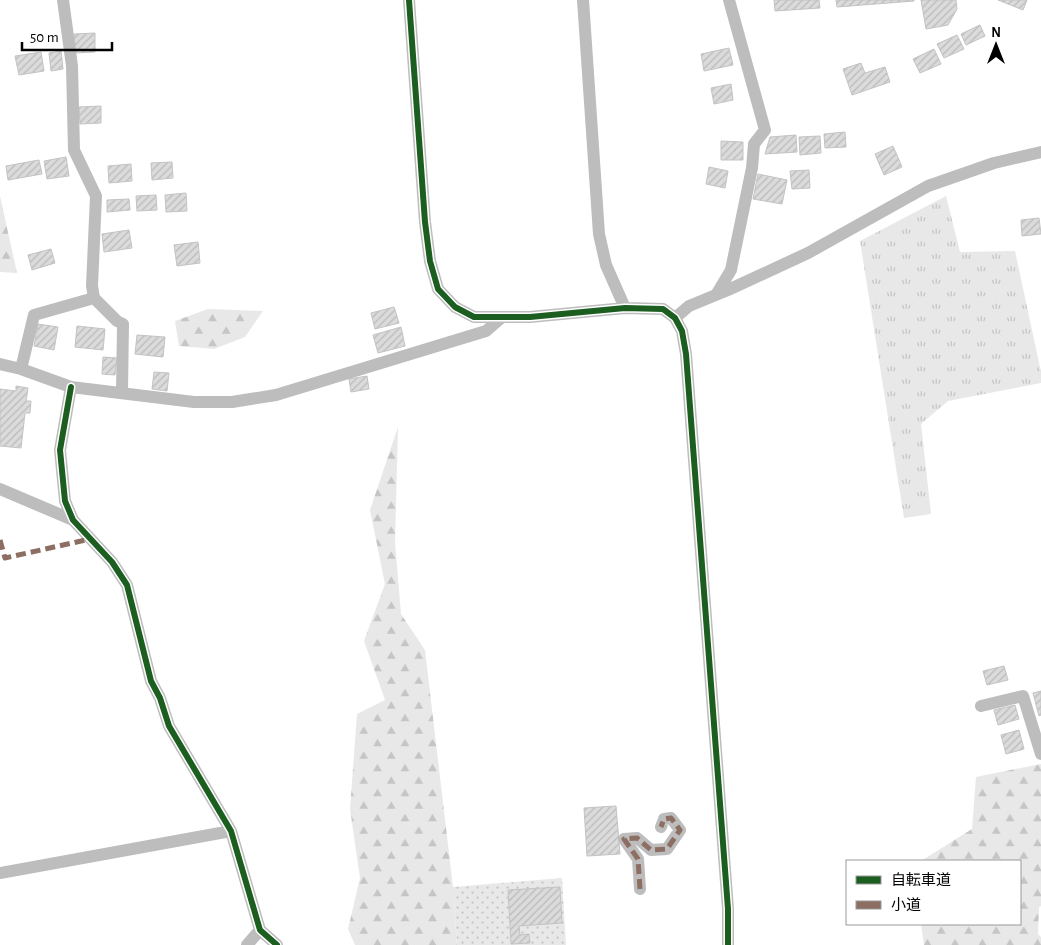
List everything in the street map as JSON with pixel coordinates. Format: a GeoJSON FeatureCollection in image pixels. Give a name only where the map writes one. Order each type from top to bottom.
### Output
{"type":"FeatureCollection","features":[{"type":"Feature","properties":{"kind":"street"},"geometry":{"type":"LineString","coordinates":[[63,0],[72,66],[74,150],[96,196],[92,286],[94,298],[117,321],[123,324],[122,392]]}},
{"type":"Feature","properties":{"kind":"street"},"geometry":{"type":"LineString","coordinates":[[408,0],[425,222],[430,261],[438,289],[455,307],[474,316],[501,318],[530,317],[625,308],[663,309],[675,318],[682,331],[686,354],[727,899],[728,945]]}},
{"type":"Feature","properties":{"kind":"street"},"geometry":{"type":"LineString","coordinates":[[584,0],[599,234],[606,266],[625,308]]}},
{"type":"Feature","properties":{"kind":"street"},"geometry":{"type":"LineString","coordinates":[[716,295],[731,270],[752,168],[754,144],[764,130],[729,0]]}},
{"type":"Feature","properties":{"kind":"street"},"geometry":{"type":"LineString","coordinates":[[675,318],[689,306],[808,253],[928,186],[994,163],[1041,152]]}},
{"type":"Feature","properties":{"kind":"street"},"geometry":{"type":"LineString","coordinates":[[21,370],[34,315],[94,298]]}},
{"type":"Feature","properties":{"kind":"street"},"geometry":{"type":"LineString","coordinates":[[0,364],[71,387],[194,402],[232,402],[276,395],[486,331],[501,318]]}},
{"type":"Feature","properties":{"kind":"street"},"geometry":{"type":"LineString","coordinates":[[71,387],[60,450],[65,501],[73,520],[112,562],[127,586],[151,681],[160,698],[169,726],[231,831],[260,930],[277,945]]}},
{"type":"Feature","properties":{"kind":"street"},"geometry":{"type":"LineString","coordinates":[[0,489],[73,520]]}},
{"type":"Feature","properties":{"kind":"street"},"geometry":{"type":"LineString","coordinates":[[981,706],[1023,696],[1041,754]]}},
{"type":"Feature","properties":{"kind":"street"},"geometry":{"type":"LineString","coordinates":[[640,889],[638,859],[624,839],[637,838],[651,850],[667,849],[680,830],[671,818],[664,819],[661,827]]}},
{"type":"Feature","properties":{"kind":"street"},"geometry":{"type":"LineString","coordinates":[[0,873],[231,831]]}},
{"type":"Feature","properties":{"kind":"street"},"geometry":{"type":"LineString","coordinates":[[246,945],[260,930]]}},
{"type":"Feature","properties":{"kind":"green space"},"geometry":{"type":"Polygon","coordinates":[[[0,196],[17,273],[0,272],[0,196]]]}},
{"type":"Feature","properties":{"kind":"green space"},"geometry":{"type":"Polygon","coordinates":[[[946,196],[960,252],[1015,251],[1041,372],[1041,383],[948,401],[921,424],[931,514],[904,518],[860,241],[946,196]]]}},
{"type":"Feature","properties":{"kind":"green space"},"geometry":{"type":"Polygon","coordinates":[[[208,309],[263,311],[245,337],[214,349],[179,346],[175,321],[208,309]]]}},
{"type":"Feature","properties":{"kind":"green space"},"geometry":{"type":"Polygon","coordinates":[[[398,427],[395,542],[401,614],[425,650],[453,887],[457,945],[355,945],[348,929],[360,878],[350,809],[357,714],[385,700],[364,641],[385,584],[370,510],[398,427]]]}},
{"type":"Feature","properties":{"kind":"green space"},"geometry":{"type":"Polygon","coordinates":[[[1041,764],[1041,906],[1039,907],[1038,934],[1041,937],[1041,945],[924,945],[921,925],[1021,925],[1021,860],[923,860],[972,829],[976,777],[1041,764]]]}},
{"type":"Feature","properties":{"kind":"green space"},"geometry":{"type":"Polygon","coordinates":[[[562,878],[566,945],[457,945],[453,887],[562,878]]]}},
{"type":"Feature","properties":{"kind":"building"},"geometry":{"type":"Polygon","coordinates":[[[774,0],[819,0],[820,8],[775,11],[774,0]]]}},
{"type":"Feature","properties":{"kind":"building"},"geometry":{"type":"Polygon","coordinates":[[[836,0],[914,0],[914,1],[837,7],[836,0]]]}},
{"type":"Feature","properties":{"kind":"building"},"geometry":{"type":"Polygon","coordinates":[[[921,0],[956,0],[957,9],[948,25],[926,29],[921,0]]]}},
{"type":"Feature","properties":{"kind":"building"},"geometry":{"type":"Polygon","coordinates":[[[998,0],[1027,0],[1023,10],[998,0]]]}},
{"type":"Feature","properties":{"kind":"building"},"geometry":{"type":"Polygon","coordinates":[[[980,25],[985,36],[966,45],[961,34],[980,25]]]}},
{"type":"Feature","properties":{"kind":"building"},"geometry":{"type":"Polygon","coordinates":[[[95,33],[95,52],[75,53],[74,34],[95,33]]]}},
{"type":"Feature","properties":{"kind":"building"},"geometry":{"type":"Polygon","coordinates":[[[957,35],[964,49],[944,58],[937,44],[957,35]]]}},
{"type":"Feature","properties":{"kind":"building"},"geometry":{"type":"Polygon","coordinates":[[[729,48],[733,65],[704,71],[701,54],[729,48]]]}},
{"type":"Feature","properties":{"kind":"building"},"geometry":{"type":"Polygon","coordinates":[[[934,49],[941,64],[920,73],[913,59],[934,49]]]}},
{"type":"Feature","properties":{"kind":"building"},"geometry":{"type":"Polygon","coordinates":[[[61,51],[63,69],[51,71],[49,53],[61,51]]]}},
{"type":"Feature","properties":{"kind":"building"},"geometry":{"type":"Polygon","coordinates":[[[41,52],[44,71],[19,75],[15,56],[41,52]]]}},
{"type":"Feature","properties":{"kind":"building"},"geometry":{"type":"Polygon","coordinates":[[[861,63],[865,73],[885,67],[890,82],[852,95],[843,69],[861,63]]]}},
{"type":"Feature","properties":{"kind":"building"},"geometry":{"type":"Polygon","coordinates":[[[731,84],[733,100],[714,104],[711,88],[731,84]]]}},
{"type":"Feature","properties":{"kind":"building"},"geometry":{"type":"Polygon","coordinates":[[[101,106],[101,123],[80,124],[79,107],[101,106]]]}},
{"type":"Feature","properties":{"kind":"building"},"geometry":{"type":"Polygon","coordinates":[[[845,132],[846,147],[825,148],[824,134],[845,132]]]}},
{"type":"Feature","properties":{"kind":"building"},"geometry":{"type":"Polygon","coordinates":[[[796,135],[797,152],[765,154],[770,137],[796,135]]]}},
{"type":"Feature","properties":{"kind":"building"},"geometry":{"type":"Polygon","coordinates":[[[820,136],[821,153],[800,155],[799,137],[820,136]]]}},
{"type":"Feature","properties":{"kind":"building"},"geometry":{"type":"Polygon","coordinates":[[[721,141],[743,142],[743,160],[721,160],[721,141]]]}},
{"type":"Feature","properties":{"kind":"building"},"geometry":{"type":"Polygon","coordinates":[[[893,146],[902,167],[884,175],[875,154],[893,146]]]}},
{"type":"Feature","properties":{"kind":"building"},"geometry":{"type":"Polygon","coordinates":[[[66,157],[69,176],[47,179],[44,161],[66,157]]]}},
{"type":"Feature","properties":{"kind":"building"},"geometry":{"type":"Polygon","coordinates":[[[39,160],[42,174],[8,180],[6,166],[39,160]]]}},
{"type":"Feature","properties":{"kind":"building"},"geometry":{"type":"Polygon","coordinates":[[[172,162],[173,178],[152,180],[151,163],[172,162]]]}},
{"type":"Feature","properties":{"kind":"building"},"geometry":{"type":"Polygon","coordinates":[[[131,164],[132,181],[109,183],[108,166],[131,164]]]}},
{"type":"Feature","properties":{"kind":"building"},"geometry":{"type":"Polygon","coordinates":[[[709,167],[728,171],[725,188],[706,184],[709,167]]]}},
{"type":"Feature","properties":{"kind":"building"},"geometry":{"type":"Polygon","coordinates":[[[809,170],[810,188],[792,189],[790,171],[809,170]]]}},
{"type":"Feature","properties":{"kind":"building"},"geometry":{"type":"Polygon","coordinates":[[[758,174],[787,180],[782,204],[753,199],[758,174]]]}},
{"type":"Feature","properties":{"kind":"building"},"geometry":{"type":"Polygon","coordinates":[[[186,193],[187,211],[166,212],[165,195],[186,193]]]}},
{"type":"Feature","properties":{"kind":"building"},"geometry":{"type":"Polygon","coordinates":[[[156,195],[157,210],[137,211],[136,196],[156,195]]]}},
{"type":"Feature","properties":{"kind":"building"},"geometry":{"type":"Polygon","coordinates":[[[129,199],[130,210],[107,212],[107,200],[129,199]]]}},
{"type":"Feature","properties":{"kind":"building"},"geometry":{"type":"Polygon","coordinates":[[[1039,218],[1041,234],[1022,236],[1021,220],[1039,218]]]}},
{"type":"Feature","properties":{"kind":"building"},"geometry":{"type":"Polygon","coordinates":[[[129,230],[132,248],[104,252],[102,234],[129,230]]]}},
{"type":"Feature","properties":{"kind":"building"},"geometry":{"type":"Polygon","coordinates":[[[198,242],[200,263],[177,266],[174,245],[198,242]]]}},
{"type":"Feature","properties":{"kind":"building"},"geometry":{"type":"Polygon","coordinates":[[[51,249],[55,263],[32,270],[28,255],[51,249]]]}},
{"type":"Feature","properties":{"kind":"building"},"geometry":{"type":"Polygon","coordinates":[[[394,307],[399,323],[375,329],[371,313],[394,307]]]}},
{"type":"Feature","properties":{"kind":"building"},"geometry":{"type":"Polygon","coordinates":[[[38,324],[58,327],[54,350],[34,346],[38,324]]]}},
{"type":"Feature","properties":{"kind":"building"},"geometry":{"type":"Polygon","coordinates":[[[77,326],[105,329],[103,350],[75,347],[77,326]]]}},
{"type":"Feature","properties":{"kind":"building"},"geometry":{"type":"Polygon","coordinates":[[[401,327],[405,346],[378,353],[373,335],[401,327]]]}},
{"type":"Feature","properties":{"kind":"building"},"geometry":{"type":"Polygon","coordinates":[[[137,335],[165,337],[163,357],[135,354],[137,335]]]}},
{"type":"Feature","properties":{"kind":"building"},"geometry":{"type":"Polygon","coordinates":[[[103,357],[117,358],[115,375],[102,374],[103,357]]]}},
{"type":"Feature","properties":{"kind":"building"},"geometry":{"type":"Polygon","coordinates":[[[154,372],[169,373],[167,391],[152,389],[154,372]]]}},
{"type":"Feature","properties":{"kind":"building"},"geometry":{"type":"Polygon","coordinates":[[[367,376],[369,389],[351,392],[349,379],[367,376]]]}},
{"type":"Feature","properties":{"kind":"building"},"geometry":{"type":"Polygon","coordinates":[[[16,386],[28,388],[26,401],[31,401],[30,413],[25,413],[21,448],[0,446],[0,389],[16,391],[16,386]]]}},
{"type":"Feature","properties":{"kind":"building"},"geometry":{"type":"Polygon","coordinates":[[[1004,666],[1008,680],[987,685],[983,671],[1004,666]]]}},
{"type":"Feature","properties":{"kind":"building"},"geometry":{"type":"Polygon","coordinates":[[[1041,691],[1041,715],[1039,716],[1033,693],[1041,691]]]}},
{"type":"Feature","properties":{"kind":"building"},"geometry":{"type":"Polygon","coordinates":[[[1015,705],[1019,719],[998,725],[994,710],[1015,705]]]}},
{"type":"Feature","properties":{"kind":"building"},"geometry":{"type":"Polygon","coordinates":[[[1019,730],[1024,749],[1006,754],[1001,735],[1019,730]]]}},
{"type":"Feature","properties":{"kind":"building"},"geometry":{"type":"Polygon","coordinates":[[[616,806],[620,854],[587,856],[584,808],[616,806]]]}},
{"type":"Feature","properties":{"kind":"building"},"geometry":{"type":"Polygon","coordinates":[[[560,887],[562,923],[519,926],[520,935],[529,934],[530,943],[511,944],[508,890],[560,887]]]}},
{"type":"Feature","properties":{"kind":"marked path"},"geometry":{"type":"LineString","coordinates":[[0,540],[5,558],[90,539]]}},
{"type":"Feature","properties":{"kind":"marked path"},"geometry":{"type":"LineString","coordinates":[[640,889],[638,859],[624,839],[637,838],[651,850],[667,849],[680,830],[671,818],[664,819],[661,827]]}},
{"type":"Feature","properties":{"kind":"cycle path"},"geometry":{"type":"LineString","coordinates":[[409,0],[425,222],[430,261],[438,289],[455,307],[474,317],[530,317],[625,308],[663,309],[675,318],[682,331],[686,354],[728,909],[728,945]]}},
{"type":"Feature","properties":{"kind":"cycle path"},"geometry":{"type":"LineString","coordinates":[[71,387],[60,450],[65,501],[73,520],[112,562],[127,585],[151,681],[160,698],[169,726],[231,831],[260,930],[277,945]]}}]}
